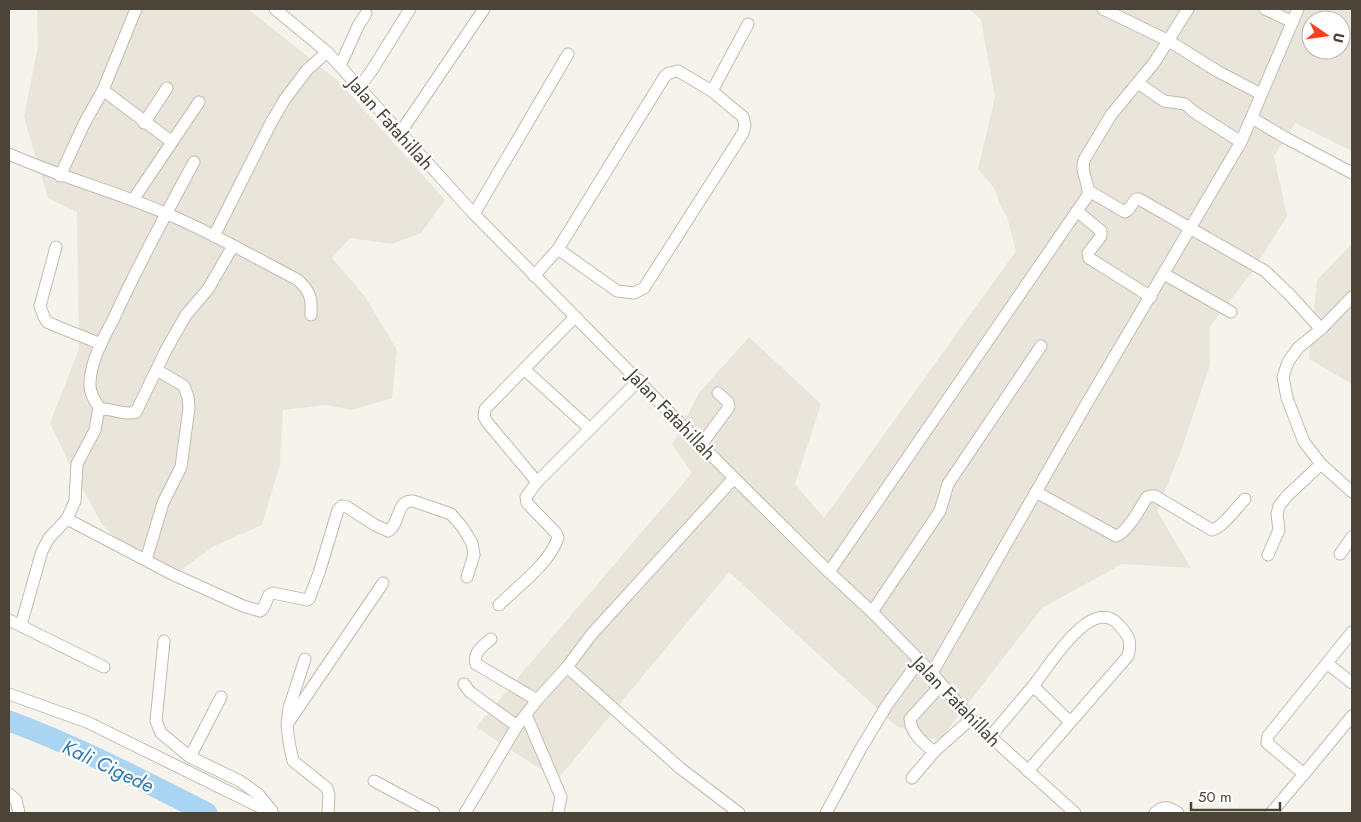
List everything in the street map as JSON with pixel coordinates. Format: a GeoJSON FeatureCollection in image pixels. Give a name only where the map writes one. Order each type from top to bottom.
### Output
{"type":"FeatureCollection","features":[{"type":"Feature","properties":{"kind":"street"},"geometry":{"type":"LineString","coordinates":[[60,176],[102,90],[136,9]]}},
{"type":"Feature","properties":{"kind":"street","name":"Jalan Fatahillah"},"geometry":{"type":"LineString","coordinates":[[275,9],[327,52],[474,214],[701,445],[872,612],[932,673],[972,720],[1076,813]]}},
{"type":"Feature","properties":{"kind":"street"},"geometry":{"type":"LineString","coordinates":[[359,88],[410,9]]}},
{"type":"Feature","properties":{"kind":"street"},"geometry":{"type":"LineString","coordinates":[[400,133],[484,9]]}},
{"type":"Feature","properties":{"kind":"street"},"geometry":{"type":"LineString","coordinates":[[1103,9],[1169,41],[1217,71],[1261,94]]}},
{"type":"Feature","properties":{"kind":"street"},"geometry":{"type":"LineString","coordinates":[[829,572],[1088,195],[1082,167],[1084,160],[1111,115],[1138,83],[1169,41],[1188,9]]}},
{"type":"Feature","properties":{"kind":"street"},"geometry":{"type":"LineString","coordinates":[[1265,9],[1293,22]]}},
{"type":"Feature","properties":{"kind":"street"},"geometry":{"type":"LineString","coordinates":[[932,673],[1241,142],[1298,9]]}},
{"type":"Feature","properties":{"kind":"street"},"geometry":{"type":"LineString","coordinates":[[340,66],[359,24],[366,14]]}},
{"type":"Feature","properties":{"kind":"street"},"geometry":{"type":"LineString","coordinates":[[712,91],[748,24]]}},
{"type":"Feature","properties":{"kind":"street"},"geometry":{"type":"LineString","coordinates":[[214,236],[285,99],[307,70],[327,52]]}},
{"type":"Feature","properties":{"kind":"street"},"geometry":{"type":"LineString","coordinates":[[474,214],[568,54]]}},
{"type":"Feature","properties":{"kind":"street"},"geometry":{"type":"LineString","coordinates":[[534,276],[558,249],[665,76],[678,71],[712,91],[743,117],[745,125],[743,133],[644,288],[634,293],[617,292],[558,249]]}},
{"type":"Feature","properties":{"kind":"street"},"geometry":{"type":"LineString","coordinates":[[1138,83],[1164,101],[1185,104],[1194,112],[1241,142]]}},
{"type":"Feature","properties":{"kind":"street"},"geometry":{"type":"LineString","coordinates":[[144,123],[167,88]]}},
{"type":"Feature","properties":{"kind":"street"},"geometry":{"type":"LineString","coordinates":[[102,90],[172,142]]}},
{"type":"Feature","properties":{"kind":"street"},"geometry":{"type":"LineString","coordinates":[[133,200],[199,102]]}},
{"type":"Feature","properties":{"kind":"street"},"geometry":{"type":"LineString","coordinates":[[1252,118],[1352,173]]}},
{"type":"Feature","properties":{"kind":"street"},"geometry":{"type":"LineString","coordinates":[[9,154],[60,176],[133,200],[233,246],[302,284],[312,301],[311,314]]}},
{"type":"Feature","properties":{"kind":"street"},"geometry":{"type":"LineString","coordinates":[[100,410],[92,397],[89,383],[101,344],[141,259],[194,162]]}},
{"type":"Feature","properties":{"kind":"street"},"geometry":{"type":"LineString","coordinates":[[1088,191],[1125,212],[1136,199],[1139,199],[1265,271],[1290,295],[1320,329]]}},
{"type":"Feature","properties":{"kind":"street"},"geometry":{"type":"LineString","coordinates":[[1077,211],[1101,232],[1101,236],[1088,253],[1089,258],[1151,297]]}},
{"type":"Feature","properties":{"kind":"street"},"geometry":{"type":"LineString","coordinates":[[100,410],[112,410],[127,414],[136,412],[166,350],[186,315],[208,289],[233,246]]}},
{"type":"Feature","properties":{"kind":"street"},"geometry":{"type":"LineString","coordinates":[[56,247],[40,306],[44,318],[47,322],[101,344]]}},
{"type":"Feature","properties":{"kind":"street"},"geometry":{"type":"LineString","coordinates":[[1164,274],[1230,312]]}},
{"type":"Feature","properties":{"kind":"street"},"geometry":{"type":"LineString","coordinates":[[1352,297],[1298,348],[1288,362],[1283,377],[1287,398],[1304,442],[1321,464],[1352,492]]}},
{"type":"Feature","properties":{"kind":"street"},"geometry":{"type":"LineString","coordinates":[[537,482],[487,422],[484,416],[485,409],[575,317]]}},
{"type":"Feature","properties":{"kind":"street"},"geometry":{"type":"LineString","coordinates":[[872,612],[940,511],[948,484],[1041,346]]}},
{"type":"Feature","properties":{"kind":"street"},"geometry":{"type":"LineString","coordinates":[[524,369],[590,429]]}},
{"type":"Feature","properties":{"kind":"street"},"geometry":{"type":"LineString","coordinates":[[146,560],[163,503],[181,467],[189,408],[184,386],[157,370]]}},
{"type":"Feature","properties":{"kind":"street"},"geometry":{"type":"LineString","coordinates":[[498,605],[542,564],[558,538],[556,533],[527,504],[526,497],[537,482],[639,380]]}},
{"type":"Feature","properties":{"kind":"street"},"geometry":{"type":"LineString","coordinates":[[701,445],[729,407],[728,402],[718,393]]}},
{"type":"Feature","properties":{"kind":"street"},"geometry":{"type":"LineString","coordinates":[[21,625],[42,551],[49,538],[67,519],[75,501],[77,464],[95,430],[100,410]]}},
{"type":"Feature","properties":{"kind":"street"},"geometry":{"type":"LineString","coordinates":[[1268,555],[1279,530],[1277,514],[1279,506],[1321,464]]}},
{"type":"Feature","properties":{"kind":"street"},"geometry":{"type":"LineString","coordinates":[[465,813],[517,726],[537,700],[567,667],[591,635],[734,478]]}},
{"type":"Feature","properties":{"kind":"street"},"geometry":{"type":"LineString","coordinates":[[1036,492],[1116,536],[1121,535],[1151,496],[1155,496],[1212,530],[1221,525],[1245,499]]}},
{"type":"Feature","properties":{"kind":"street"},"geometry":{"type":"LineString","coordinates":[[67,519],[172,574],[242,606],[258,610],[263,609],[269,595],[273,593],[308,600],[319,573],[340,507],[343,505],[347,506],[375,526],[388,531],[392,529],[404,502],[408,500],[447,512],[459,522],[474,549],[467,577]]}},
{"type":"Feature","properties":{"kind":"street"},"geometry":{"type":"LineString","coordinates":[[1340,554],[1352,537]]}},
{"type":"Feature","properties":{"kind":"street"},"geometry":{"type":"LineString","coordinates":[[287,724],[383,583]]}},
{"type":"Feature","properties":{"kind":"street"},"geometry":{"type":"LineString","coordinates":[[990,737],[1074,634],[1090,620],[1101,616],[1115,620],[1127,634],[1131,645],[1128,656],[1028,771]]}},
{"type":"Feature","properties":{"kind":"street"},"geometry":{"type":"LineString","coordinates":[[9,620],[104,667]]}},
{"type":"Feature","properties":{"kind":"street"},"geometry":{"type":"LineString","coordinates":[[1304,774],[1267,743],[1267,740],[1352,632]]}},
{"type":"Feature","properties":{"kind":"street"},"geometry":{"type":"LineString","coordinates":[[491,638],[477,652],[476,664],[537,700]]}},
{"type":"Feature","properties":{"kind":"street"},"geometry":{"type":"LineString","coordinates":[[164,641],[156,721],[161,733],[190,757],[240,781],[258,794],[273,813]]}},
{"type":"Feature","properties":{"kind":"street"},"geometry":{"type":"LineString","coordinates":[[305,659],[289,708],[287,724],[290,754],[293,760],[327,788],[329,795],[328,813]]}},
{"type":"Feature","properties":{"kind":"street"},"geometry":{"type":"LineString","coordinates":[[826,813],[887,705],[919,661]]}},
{"type":"Feature","properties":{"kind":"street"},"geometry":{"type":"LineString","coordinates":[[1328,664],[1352,683]]}},
{"type":"Feature","properties":{"kind":"street"},"geometry":{"type":"LineString","coordinates":[[567,667],[680,768],[739,813]]}},
{"type":"Feature","properties":{"kind":"street"},"geometry":{"type":"LineString","coordinates":[[464,684],[470,692],[517,726]]}},
{"type":"Feature","properties":{"kind":"street"},"geometry":{"type":"LineString","coordinates":[[934,752],[915,733],[910,725],[910,719],[941,684]]}},
{"type":"Feature","properties":{"kind":"street"},"geometry":{"type":"LineString","coordinates":[[1033,686],[1070,722]]}},
{"type":"Feature","properties":{"kind":"street"},"geometry":{"type":"LineString","coordinates":[[9,694],[87,722],[273,813]]}},
{"type":"Feature","properties":{"kind":"street"},"geometry":{"type":"LineString","coordinates":[[190,757],[221,697]]}},
{"type":"Feature","properties":{"kind":"street"},"geometry":{"type":"LineString","coordinates":[[526,714],[561,797],[558,813]]}},
{"type":"Feature","properties":{"kind":"street"},"geometry":{"type":"LineString","coordinates":[[1271,813],[1352,716]]}},
{"type":"Feature","properties":{"kind":"street"},"geometry":{"type":"LineString","coordinates":[[912,778],[934,752],[972,720]]}},
{"type":"Feature","properties":{"kind":"street"},"geometry":{"type":"LineString","coordinates":[[374,780],[434,813]]}},
{"type":"Feature","properties":{"kind":"street"},"geometry":{"type":"LineString","coordinates":[[9,794],[16,800],[19,813]]}},
{"type":"Feature","properties":{"kind":"street"},"geometry":{"type":"LineString","coordinates":[[1156,813],[1161,808],[1167,807],[1178,813]]}},
{"type":"Feature","properties":{"kind":"shaded area"},"geometry":{"type":"Polygon","coordinates":[[[37,9],[248,9],[337,80],[445,200],[421,233],[392,244],[350,238],[332,258],[366,298],[397,350],[392,398],[352,410],[326,405],[283,410],[280,464],[262,525],[214,546],[167,580],[127,550],[102,524],[72,470],[50,423],[79,349],[77,212],[48,198],[24,117],[38,46],[37,9]]]}},
{"type":"Feature","properties":{"kind":"shaded area"},"geometry":{"type":"Polygon","coordinates":[[[970,9],[1352,9],[1352,151],[1295,123],[1274,156],[1287,216],[1253,271],[1210,326],[1210,365],[1181,451],[1157,511],[1191,568],[1122,564],[1042,608],[939,741],[896,726],[729,572],[557,780],[476,727],[692,473],[672,445],[699,393],[749,337],[821,404],[795,484],[824,518],[1016,251],[1007,217],[994,188],[978,169],[995,97],[981,20],[970,9]]]}},
{"type":"Feature","properties":{"kind":"shaded area"},"geometry":{"type":"Polygon","coordinates":[[[1352,244],[1352,384],[1309,359],[1317,280],[1352,244]]]}},
{"type":"Feature","properties":{"kind":"waterway","name":"Kali Cigede"},"geometry":{"type":"LineString","coordinates":[[9,721],[84,752],[207,813]]}}]}
